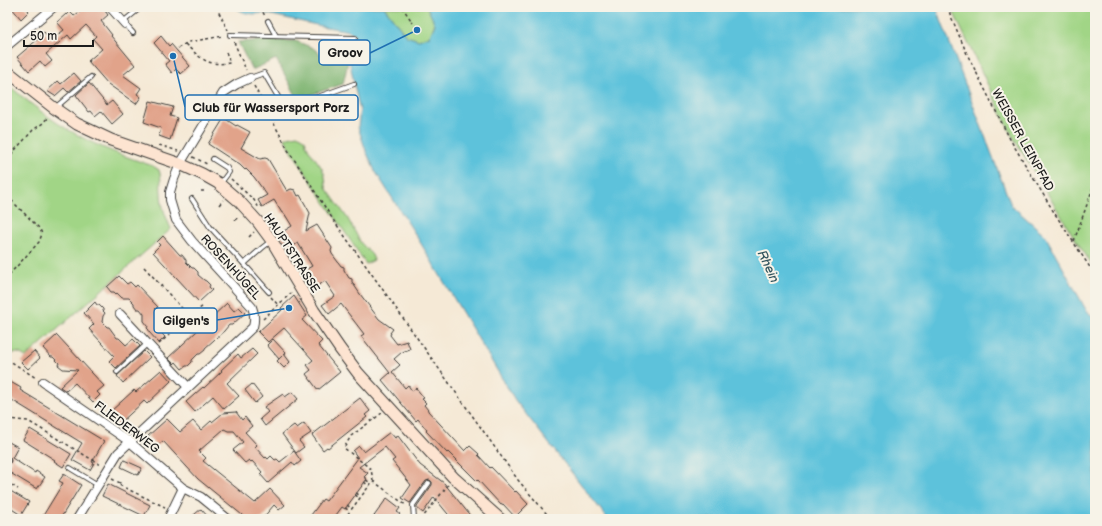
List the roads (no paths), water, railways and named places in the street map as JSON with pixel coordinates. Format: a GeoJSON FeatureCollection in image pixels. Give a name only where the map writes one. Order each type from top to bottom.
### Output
{"type":"FeatureCollection","features":[{"type":"Feature","properties":{"kind":"main road","name":"HAUPTSTRASSE"},"geometry":{"type":"LineString","coordinates":[[7,71],[52,111],[77,124],[111,140],[183,160],[202,174],[223,180],[272,241],[314,311],[358,373],[453,477],[500,519]]}},
{"type":"Feature","properties":{"kind":"street"},"geometry":{"type":"LineString","coordinates":[[7,46],[54,7]]}},
{"type":"Feature","properties":{"kind":"street"},"geometry":{"type":"LineString","coordinates":[[110,7],[124,23]]}},
{"type":"Feature","properties":{"kind":"street","name":"ROSENHÜGEL"},"geometry":{"type":"LineString","coordinates":[[188,387],[254,326],[256,318],[252,307],[192,241],[176,220],[170,200],[170,192],[183,160],[223,94],[237,84],[250,78]]}},
{"type":"Feature","properties":{"kind":"street"},"geometry":{"type":"LineString","coordinates":[[77,519],[118,453],[188,387],[120,314]]}},
{"type":"Feature","properties":{"kind":"street","name":"FLIEDERWEG"},"geometry":{"type":"LineString","coordinates":[[43,382],[130,442],[183,488],[201,497],[228,519]]}},
{"type":"Feature","properties":{"kind":"street"},"geometry":{"type":"LineString","coordinates":[[168,519],[183,488]]}},
{"type":"Feature","properties":{"kind":"lane"},"geometry":{"type":"LineString","coordinates":[[133,33],[124,23],[140,8]]}},
{"type":"Feature","properties":{"kind":"lane"},"geometry":{"type":"LineString","coordinates":[[268,22],[276,36]]}},
{"type":"Feature","properties":{"kind":"lane"},"geometry":{"type":"LineString","coordinates":[[230,34],[355,38]]}},
{"type":"Feature","properties":{"kind":"lane"},"geometry":{"type":"LineString","coordinates":[[250,78],[264,73],[287,112],[301,103],[354,84]]}},
{"type":"Feature","properties":{"kind":"lane"},"geometry":{"type":"LineString","coordinates":[[52,111],[91,77]]}},
{"type":"Feature","properties":{"kind":"lane"},"geometry":{"type":"LineString","coordinates":[[213,159],[227,168],[228,172],[223,180]]}},
{"type":"Feature","properties":{"kind":"lane"},"geometry":{"type":"LineString","coordinates":[[192,199],[210,227],[269,292]]}},
{"type":"Feature","properties":{"kind":"lane"},"geometry":{"type":"LineString","coordinates":[[244,264],[272,241]]}},
{"type":"Feature","properties":{"kind":"lane"},"geometry":{"type":"LineString","coordinates":[[118,372],[147,344]]}},
{"type":"Feature","properties":{"kind":"lane"},"geometry":{"type":"LineString","coordinates":[[70,468],[98,485]]}},
{"type":"Feature","properties":{"kind":"lane"},"geometry":{"type":"LineString","coordinates":[[414,519],[413,505],[428,483]]}},
{"type":"Feature","properties":{"kind":"water","name":"Rhein"},"geometry":{"type":"Polygon","coordinates":[[[235,7],[384,7],[406,36],[419,40],[430,36],[435,24],[427,7],[936,7],[1011,205],[1045,235],[1085,308],[1095,320],[1095,519],[608,519],[515,400],[417,237],[375,171],[358,127],[360,111],[350,63],[351,56],[356,52],[354,34],[349,31],[263,13],[248,13],[235,7]]]}},
{"type":"Feature","properties":{"kind":"place","name":"Groov"},"geometry":{"type":"Point","coordinates":[417,30]}},
{"type":"Feature","properties":{"kind":"place","name":"Club für Wassersport Porz"},"geometry":{"type":"Point","coordinates":[173,56]}},
{"type":"Feature","properties":{"kind":"place","name":"Gilgen's"},"geometry":{"type":"Point","coordinates":[289,308]}}]}
